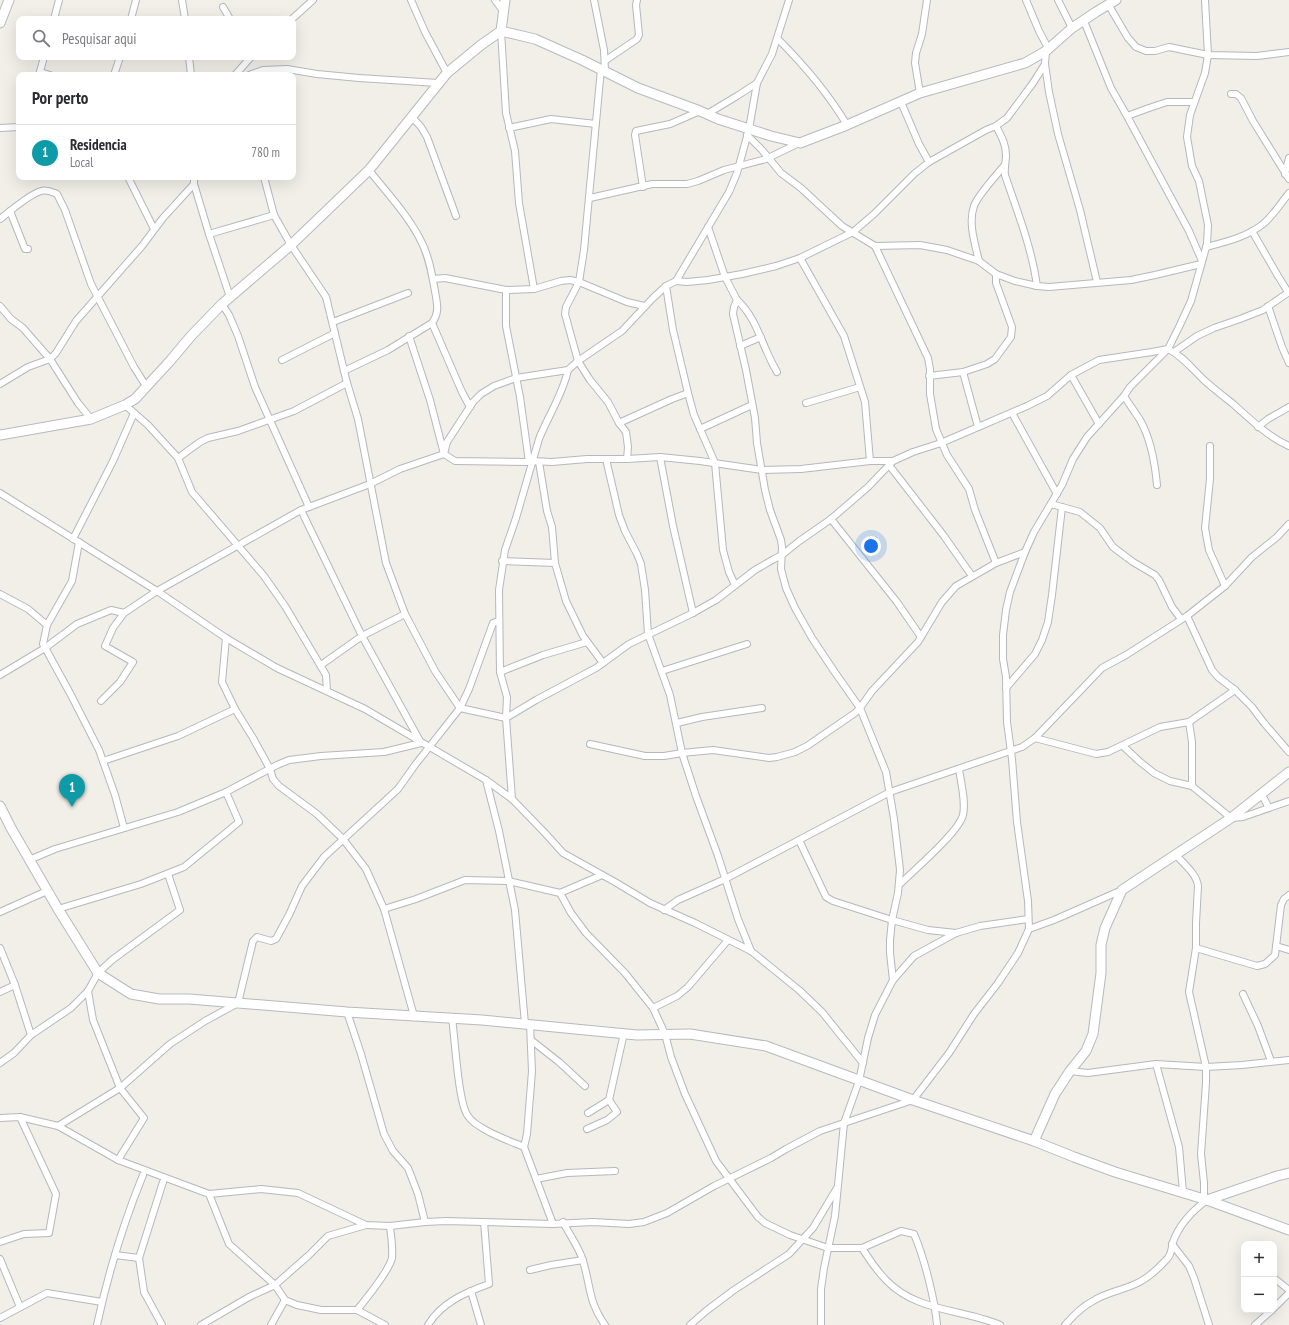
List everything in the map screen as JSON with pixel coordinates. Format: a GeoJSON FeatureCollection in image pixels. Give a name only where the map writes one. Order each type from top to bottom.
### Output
{"type":"FeatureCollection","features":[{"type":"Feature","properties":{"kind":"street"},"geometry":{"type":"LineString","coordinates":[[0,23],[9,0]]}},
{"type":"Feature","properties":{"kind":"street"},"geometry":{"type":"LineString","coordinates":[[55,16],[59,0]]}},
{"type":"Feature","properties":{"kind":"street"},"geometry":{"type":"LineString","coordinates":[[132,16],[136,0]]}},
{"type":"Feature","properties":{"kind":"street"},"geometry":{"type":"LineString","coordinates":[[182,0],[185,16]]}},
{"type":"Feature","properties":{"kind":"street"},"geometry":{"type":"LineString","coordinates":[[295,16],[313,0]]}},
{"type":"Feature","properties":{"kind":"street"},"geometry":{"type":"LineString","coordinates":[[411,0],[425,32],[447,73]]}},
{"type":"Feature","properties":{"kind":"street"},"geometry":{"type":"LineString","coordinates":[[495,0],[503,11]]}},
{"type":"Feature","properties":{"kind":"street"},"geometry":{"type":"LineString","coordinates":[[506,0],[503,11],[501,31],[506,113],[515,151],[519,203],[534,289]]}},
{"type":"Feature","properties":{"kind":"street"},"geometry":{"type":"LineString","coordinates":[[594,0],[606,60],[603,70],[596,124],[590,198],[579,282],[566,307],[565,314],[578,361],[590,380],[608,402],[619,423],[626,432],[628,447],[626,459]]}},
{"type":"Feature","properties":{"kind":"street"},"geometry":{"type":"LineString","coordinates":[[606,60],[637,40],[637,0]]}},
{"type":"Feature","properties":{"kind":"street"},"geometry":{"type":"LineString","coordinates":[[676,281],[728,192],[740,165],[757,83],[772,54],[788,0]]}},
{"type":"Feature","properties":{"kind":"street"},"geometry":{"type":"LineString","coordinates":[[920,93],[916,53],[921,39],[927,0]]}},
{"type":"Feature","properties":{"kind":"street"},"geometry":{"type":"LineString","coordinates":[[1026,0],[1047,49],[1045,64],[1056,127],[1082,217],[1097,282]]}},
{"type":"Feature","properties":{"kind":"street"},"geometry":{"type":"LineString","coordinates":[[1058,0],[1072,28]]}},
{"type":"Feature","properties":{"kind":"street"},"geometry":{"type":"LineString","coordinates":[[1171,350],[1191,300],[1206,247],[1208,225],[1198,181],[1192,166],[1187,137],[1190,115],[1205,73],[1208,55],[1205,0]]}},
{"type":"Feature","properties":{"kind":"street"},"geometry":{"type":"LineString","coordinates":[[590,198],[652,184],[687,184],[698,181],[707,176],[740,165],[754,163],[920,93],[1025,63],[1047,49],[1072,28],[1112,2],[1128,38],[1136,47],[1146,51],[1155,51],[1169,47],[1208,55],[1257,56],[1289,52]]}},
{"type":"Feature","properties":{"kind":"street"},"geometry":{"type":"LineString","coordinates":[[223,7],[228,16]]}},
{"type":"Feature","properties":{"kind":"street"},"geometry":{"type":"LineString","coordinates":[[1084,21],[1111,88],[1189,230],[1201,262]]}},
{"type":"Feature","properties":{"kind":"street"},"geometry":{"type":"LineString","coordinates":[[0,435],[91,419],[125,405],[135,399],[191,336],[230,296],[291,245],[369,170],[447,73],[481,45],[501,31],[535,39],[603,70],[638,88],[704,112],[748,132],[800,143]]}},
{"type":"Feature","properties":{"kind":"street"},"geometry":{"type":"LineString","coordinates":[[777,38],[809,71],[834,103],[847,125]]}},
{"type":"Feature","properties":{"kind":"street"},"geometry":{"type":"LineString","coordinates":[[39,72],[43,60]]}},
{"type":"Feature","properties":{"kind":"street"},"geometry":{"type":"LineString","coordinates":[[115,72],[119,60]]}},
{"type":"Feature","properties":{"kind":"street"},"geometry":{"type":"LineString","coordinates":[[189,60],[191,72]]}},
{"type":"Feature","properties":{"kind":"street"},"geometry":{"type":"LineString","coordinates":[[238,72],[248,60]]}},
{"type":"Feature","properties":{"kind":"street"},"geometry":{"type":"LineString","coordinates":[[512,799],[506,718],[508,697],[500,672],[498,622],[502,561],[539,439],[558,397],[568,370],[578,361],[622,331],[644,306],[666,286],[676,281],[687,282],[759,271],[800,258],[853,232],[874,214],[914,174],[929,162],[986,130],[996,126],[1007,118],[1045,64]]}},
{"type":"Feature","properties":{"kind":"street"},"geometry":{"type":"LineString","coordinates":[[257,72],[263,70],[287,69],[317,74],[359,78],[438,83]]}},
{"type":"Feature","properties":{"kind":"street"},"geometry":{"type":"LineString","coordinates":[[643,187],[635,135],[636,131],[670,124],[704,112],[742,93],[757,83]]}},
{"type":"Feature","properties":{"kind":"street"},"geometry":{"type":"LineString","coordinates":[[1231,94],[1236,94],[1241,98],[1287,176]]}},
{"type":"Feature","properties":{"kind":"street"},"geometry":{"type":"LineString","coordinates":[[901,102],[919,144],[929,162]]}},
{"type":"Feature","properties":{"kind":"street"},"geometry":{"type":"LineString","coordinates":[[1127,116],[1168,102],[1194,102]]}},
{"type":"Feature","properties":{"kind":"street"},"geometry":{"type":"LineString","coordinates":[[412,117],[427,137],[456,216]]}},
{"type":"Feature","properties":{"kind":"street"},"geometry":{"type":"LineString","coordinates":[[509,128],[551,119],[596,124]]}},
{"type":"Feature","properties":{"kind":"street"},"geometry":{"type":"LineString","coordinates":[[996,126],[1006,146],[1005,175],[1034,265],[1037,286]]}},
{"type":"Feature","properties":{"kind":"street"},"geometry":{"type":"LineString","coordinates":[[0,128],[16,127]]}},
{"type":"Feature","properties":{"kind":"street"},"geometry":{"type":"LineString","coordinates":[[748,132],[781,173],[801,188],[842,226],[875,246],[928,358],[930,394],[936,429],[941,443],[956,470],[969,489],[975,510],[996,563]]}},
{"type":"Feature","properties":{"kind":"street"},"geometry":{"type":"LineString","coordinates":[[1287,176],[1289,158]]}},
{"type":"Feature","properties":{"kind":"street"},"geometry":{"type":"LineString","coordinates":[[979,261],[972,228],[974,204],[1005,164]]}},
{"type":"Feature","properties":{"kind":"street"},"geometry":{"type":"LineString","coordinates":[[344,371],[366,362],[432,323],[437,316],[437,304],[433,279],[421,241],[404,214],[369,170]]}},
{"type":"Feature","properties":{"kind":"street"},"geometry":{"type":"LineString","coordinates":[[130,180],[154,229]]}},
{"type":"Feature","properties":{"kind":"street"},"geometry":{"type":"LineString","coordinates":[[194,180],[208,234],[230,296]]}},
{"type":"Feature","properties":{"kind":"street"},"geometry":{"type":"LineString","coordinates":[[265,180],[274,215],[291,245],[326,297],[347,383],[358,419],[386,563],[405,614],[435,671],[460,708],[506,718],[603,663],[629,644],[693,614],[716,600],[735,584],[755,570],[782,555],[831,519],[868,487],[891,463],[913,452],[941,443],[1012,413],[1047,396],[1071,375],[1099,360],[1171,350],[1212,388],[1230,401],[1258,426],[1274,438],[1289,446]]}},
{"type":"Feature","properties":{"kind":"street"},"geometry":{"type":"LineString","coordinates":[[0,384],[28,367],[50,359],[56,353],[76,321],[194,184]]}},
{"type":"Feature","properties":{"kind":"street"},"geometry":{"type":"LineString","coordinates":[[0,219],[31,196],[41,191],[47,190],[57,194],[68,216],[85,269],[134,367],[146,386]]}},
{"type":"Feature","properties":{"kind":"street"},"geometry":{"type":"LineString","coordinates":[[1206,247],[1225,242],[1252,231],[1264,224],[1289,193]]}},
{"type":"Feature","properties":{"kind":"street"},"geometry":{"type":"LineString","coordinates":[[10,211],[26,249],[28,249]]}},
{"type":"Feature","properties":{"kind":"street"},"geometry":{"type":"LineString","coordinates":[[208,234],[274,215]]}},
{"type":"Feature","properties":{"kind":"street"},"geometry":{"type":"LineString","coordinates":[[708,227],[725,277],[737,300],[745,309],[761,337],[766,352],[777,372]]}},
{"type":"Feature","properties":{"kind":"street"},"geometry":{"type":"LineString","coordinates":[[201,1325],[249,1297],[275,1285],[328,1236],[366,1225],[390,1226],[425,1222],[553,1224],[563,1222],[593,1222],[629,1224],[644,1222],[667,1213],[728,1178],[771,1158],[820,1131],[913,1100],[950,1053],[974,1014],[998,983],[1018,953],[1029,929],[1028,901],[1017,822],[1007,722],[1003,635],[1010,592],[1025,552],[1034,532],[1062,485],[1073,459],[1088,437],[1130,387],[1171,350],[1214,328],[1253,314],[1289,292],[1252,231]]}},
{"type":"Feature","properties":{"kind":"street"},"geometry":{"type":"LineString","coordinates":[[875,246],[920,245],[947,250],[979,261],[996,274],[1015,281],[1049,287],[1137,278],[1201,262]]}},
{"type":"Feature","properties":{"kind":"street"},"geometry":{"type":"LineString","coordinates":[[800,258],[844,336],[865,402],[870,461]]}},
{"type":"Feature","properties":{"kind":"street"},"geometry":{"type":"LineString","coordinates":[[929,376],[963,372],[987,364],[995,360],[1011,337],[1012,327],[996,283],[996,274]]}},
{"type":"Feature","properties":{"kind":"street"},"geometry":{"type":"LineString","coordinates":[[433,279],[445,278],[506,290],[534,289],[561,281],[570,280],[579,282],[627,302],[644,306]]}},
{"type":"Feature","properties":{"kind":"street"},"geometry":{"type":"LineString","coordinates":[[666,286],[673,330],[694,415],[715,463],[723,550],[729,572],[735,584]]}},
{"type":"Feature","properties":{"kind":"street"},"geometry":{"type":"LineString","coordinates":[[506,290],[506,326],[533,462],[552,527],[555,563],[566,601],[577,624],[587,642],[603,663]]}},
{"type":"Feature","properties":{"kind":"street"},"geometry":{"type":"LineString","coordinates":[[333,322],[408,292]]}},
{"type":"Feature","properties":{"kind":"street"},"geometry":{"type":"LineString","coordinates":[[737,300],[733,314],[746,370],[755,418],[757,443],[770,510],[781,540],[781,569],[783,578],[795,608],[834,671],[860,708],[886,772],[900,870],[899,885],[892,920],[890,953],[893,980]]}},
{"type":"Feature","properties":{"kind":"street"},"geometry":{"type":"LineString","coordinates":[[222,304],[229,315],[238,336],[254,387],[309,507]]}},
{"type":"Feature","properties":{"kind":"street"},"geometry":{"type":"LineString","coordinates":[[0,306],[11,319],[23,328],[50,359],[78,403],[91,419]]}},
{"type":"Feature","properties":{"kind":"street"},"geometry":{"type":"LineString","coordinates":[[1268,306],[1289,363]]}},
{"type":"Feature","properties":{"kind":"street"},"geometry":{"type":"LineString","coordinates":[[432,323],[470,407]]}},
{"type":"Feature","properties":{"kind":"street"},"geometry":{"type":"LineString","coordinates":[[282,360],[335,333]]}},
{"type":"Feature","properties":{"kind":"street"},"geometry":{"type":"LineString","coordinates":[[409,336],[430,400],[444,454],[455,461],[552,462],[660,457],[700,460],[762,470],[801,469],[870,461],[891,463],[972,576]]}},
{"type":"Feature","properties":{"kind":"street"},"geometry":{"type":"LineString","coordinates":[[740,346],[761,337]]}},
{"type":"Feature","properties":{"kind":"street"},"geometry":{"type":"LineString","coordinates":[[444,454],[447,442],[470,407],[481,394],[494,386],[516,378],[568,370]]}},
{"type":"Feature","properties":{"kind":"street"},"geometry":{"type":"LineString","coordinates":[[963,372],[978,427]]}},
{"type":"Feature","properties":{"kind":"street"},"geometry":{"type":"LineString","coordinates":[[1071,375],[1099,424]]}},
{"type":"Feature","properties":{"kind":"street"},"geometry":{"type":"LineString","coordinates":[[178,458],[208,438],[238,431],[294,411],[347,383]]}},
{"type":"Feature","properties":{"kind":"street"},"geometry":{"type":"LineString","coordinates":[[806,403],[860,387]]}},
{"type":"Feature","properties":{"kind":"street"},"geometry":{"type":"LineString","coordinates":[[619,423],[688,393]]}},
{"type":"Feature","properties":{"kind":"street"},"geometry":{"type":"LineString","coordinates":[[1124,396],[1141,422],[1154,462],[1157,485]]}},
{"type":"Feature","properties":{"kind":"street"},"geometry":{"type":"LineString","coordinates":[[125,405],[152,429],[178,458],[192,492],[264,576],[321,665],[326,675],[327,691]]}},
{"type":"Feature","properties":{"kind":"street"},"geometry":{"type":"LineString","coordinates":[[700,429],[752,405]]}},
{"type":"Feature","properties":{"kind":"street"},"geometry":{"type":"LineString","coordinates":[[1258,426],[1289,406]]}},
{"type":"Feature","properties":{"kind":"street"},"geometry":{"type":"LineString","coordinates":[[124,828],[103,761],[44,644],[47,625],[72,581],[76,540],[134,413]]}},
{"type":"Feature","properties":{"kind":"street"},"geometry":{"type":"LineString","coordinates":[[1012,413],[1057,494]]}},
{"type":"Feature","properties":{"kind":"street"},"geometry":{"type":"LineString","coordinates":[[1210,446],[1210,479],[1205,533],[1209,550],[1225,586]]}},
{"type":"Feature","properties":{"kind":"street"},"geometry":{"type":"LineString","coordinates":[[101,701],[120,682],[133,662],[105,646],[113,628],[124,613],[156,592],[300,510],[370,484],[400,469],[444,454]]}},
{"type":"Feature","properties":{"kind":"street"},"geometry":{"type":"LineString","coordinates":[[660,457],[673,526],[693,614]]}},
{"type":"Feature","properties":{"kind":"street"},"geometry":{"type":"LineString","coordinates":[[606,459],[619,515],[641,564],[645,590],[648,634],[670,695],[682,753],[738,919],[751,951]]}},
{"type":"Feature","properties":{"kind":"street"},"geometry":{"type":"LineString","coordinates":[[0,493],[76,540],[226,638],[277,668],[365,709],[486,780],[512,799],[546,833],[563,853],[625,887],[650,904],[751,951],[799,990],[822,1012],[863,1063]]}},
{"type":"Feature","properties":{"kind":"street"},"geometry":{"type":"LineString","coordinates":[[1051,504],[1080,512],[1100,528],[1113,547],[1132,562],[1155,575],[1166,592],[1172,607],[1184,618],[1212,670],[1252,707],[1289,752]]}},
{"type":"Feature","properties":{"kind":"street"},"geometry":{"type":"LineString","coordinates":[[1006,688],[1035,654],[1042,640],[1048,622],[1062,507]]}},
{"type":"Feature","properties":{"kind":"street"},"geometry":{"type":"LineString","coordinates":[[300,510],[362,636],[421,743]]}},
{"type":"Feature","properties":{"kind":"street"},"geometry":{"type":"LineString","coordinates":[[831,519],[897,602],[921,637]]}},
{"type":"Feature","properties":{"kind":"street"},"geometry":{"type":"LineString","coordinates":[[664,910],[678,900],[725,879],[890,792],[1022,747],[1035,738],[1102,668],[1126,655],[1184,618],[1225,586],[1252,557],[1277,537],[1289,524]]}},
{"type":"Feature","properties":{"kind":"street"},"geometry":{"type":"LineString","coordinates":[[590,744],[645,756],[664,756],[713,750],[742,755],[777,757],[795,752],[807,746],[860,708],[872,691],[910,651],[921,637],[948,594],[956,586],[996,563],[1025,552]]}},
{"type":"Feature","properties":{"kind":"street"},"geometry":{"type":"LineString","coordinates":[[502,561],[555,563]]}},
{"type":"Feature","properties":{"kind":"street"},"geometry":{"type":"LineString","coordinates":[[0,594],[28,609],[47,625]]}},
{"type":"Feature","properties":{"kind":"street"},"geometry":{"type":"LineString","coordinates":[[0,675],[45,648],[78,624],[111,610],[124,613]]}},
{"type":"Feature","properties":{"kind":"street"},"geometry":{"type":"LineString","coordinates":[[321,665],[362,636],[405,614]]}},
{"type":"Feature","properties":{"kind":"street"},"geometry":{"type":"LineString","coordinates":[[58,1126],[120,1088],[170,1044],[238,1003],[252,941],[254,938],[257,937],[271,941],[276,939],[302,886],[324,857],[398,789],[460,708],[469,689],[493,624],[498,622]]}},
{"type":"Feature","properties":{"kind":"street"},"geometry":{"type":"LineString","coordinates":[[226,638],[222,682],[235,709],[270,769],[273,779],[317,814],[343,839],[366,869],[384,909],[414,1016]]}},
{"type":"Feature","properties":{"kind":"street"},"geometry":{"type":"LineString","coordinates":[[500,672],[543,655],[587,642]]}},
{"type":"Feature","properties":{"kind":"street"},"geometry":{"type":"LineString","coordinates":[[662,671],[747,644]]}},
{"type":"Feature","properties":{"kind":"street"},"geometry":{"type":"LineString","coordinates":[[1035,738],[1096,754],[1108,752],[1160,727],[1189,722],[1235,690]]}},
{"type":"Feature","properties":{"kind":"street"},"geometry":{"type":"LineString","coordinates":[[677,723],[702,717],[762,708]]}},
{"type":"Feature","properties":{"kind":"street"},"geometry":{"type":"LineString","coordinates":[[103,761],[178,736],[235,709]]}},
{"type":"Feature","properties":{"kind":"street"},"geometry":{"type":"LineString","coordinates":[[1189,722],[1192,742],[1192,786]]}},
{"type":"Feature","properties":{"kind":"street"},"geometry":{"type":"LineString","coordinates":[[30,860],[55,849],[178,812],[226,792],[289,760],[321,756],[384,752],[421,743]]}},
{"type":"Feature","properties":{"kind":"street"},"geometry":{"type":"LineString","coordinates":[[1123,746],[1139,761],[1154,772],[1170,781],[1192,786],[1231,818],[1243,817],[1289,801]]}},
{"type":"Feature","properties":{"kind":"street"},"geometry":{"type":"LineString","coordinates":[[899,885],[960,823],[964,807],[959,769]]}},
{"type":"Feature","properties":{"kind":"street"},"geometry":{"type":"LineString","coordinates":[[1029,929],[1054,920],[1122,890],[1231,818],[1289,772]]}},
{"type":"Feature","properties":{"kind":"street"},"geometry":{"type":"LineString","coordinates":[[486,780],[499,831],[515,910],[531,1040],[532,1071],[527,1134],[524,1147],[553,1224]]}},
{"type":"Feature","properties":{"kind":"street"},"geometry":{"type":"LineString","coordinates":[[58,909],[141,884],[184,867],[239,822],[226,792]]}},
{"type":"Feature","properties":{"kind":"street"},"geometry":{"type":"LineString","coordinates":[[1261,793],[1269,808]]}},
{"type":"Feature","properties":{"kind":"street"},"geometry":{"type":"LineString","coordinates":[[0,806],[58,909],[98,973],[131,994],[159,999],[190,999],[347,1012],[452,1018],[624,1034],[690,1034],[766,1046],[859,1081],[1034,1141],[1115,1172],[1205,1199],[1289,1230]]}},
{"type":"Feature","properties":{"kind":"street"},"geometry":{"type":"LineString","coordinates":[[799,840],[826,897],[833,901],[928,930],[956,933]]}},
{"type":"Feature","properties":{"kind":"street"},"geometry":{"type":"LineString","coordinates":[[1175,854],[1198,882],[1196,948],[1189,992],[1206,1067],[1202,1154],[1205,1199]]}},
{"type":"Feature","properties":{"kind":"street"},"geometry":{"type":"LineString","coordinates":[[0,1063],[14,1053],[31,1035],[71,1008],[88,992],[98,973],[112,960],[180,910],[168,874]]}},
{"type":"Feature","properties":{"kind":"street"},"geometry":{"type":"LineString","coordinates":[[384,909],[416,899],[465,880],[508,881],[560,893],[602,875]]}},
{"type":"Feature","properties":{"kind":"street"},"geometry":{"type":"LineString","coordinates":[[1034,1141],[1055,1094],[1070,1071],[1086,1051],[1093,1034],[1101,973],[1101,945],[1105,928],[1122,890]]}},
{"type":"Feature","properties":{"kind":"street"},"geometry":{"type":"LineString","coordinates":[[0,912],[48,891]]}},
{"type":"Feature","properties":{"kind":"street"},"geometry":{"type":"LineString","coordinates":[[560,893],[571,914],[586,933],[625,973],[653,1008],[665,1034],[671,1057],[685,1094],[716,1161],[761,1220],[803,1240],[828,1248],[862,1248],[901,1231],[914,1234],[927,1274],[935,1308],[937,1325]]}},
{"type":"Feature","properties":{"kind":"street"},"geometry":{"type":"LineString","coordinates":[[1196,948],[1257,966],[1266,964],[1275,955],[1281,905],[1284,899],[1289,895]]}},
{"type":"Feature","properties":{"kind":"street"},"geometry":{"type":"LineString","coordinates":[[821,1325],[821,1289],[835,1216],[844,1123],[859,1081],[868,1038],[875,1015],[893,980],[914,956],[956,933],[980,926],[1028,919]]}},
{"type":"Feature","properties":{"kind":"street"},"geometry":{"type":"LineString","coordinates":[[653,1008],[677,996],[688,987],[728,940]]}},
{"type":"Feature","properties":{"kind":"street"},"geometry":{"type":"LineString","coordinates":[[1276,946],[1289,950]]}},
{"type":"Feature","properties":{"kind":"street"},"geometry":{"type":"LineString","coordinates":[[0,948],[15,985],[31,1035]]}},
{"type":"Feature","properties":{"kind":"street"},"geometry":{"type":"LineString","coordinates":[[0,992],[15,985]]}},
{"type":"Feature","properties":{"kind":"street"},"geometry":{"type":"LineString","coordinates":[[88,992],[93,1020],[120,1088],[144,1118],[118,1160]]}},
{"type":"Feature","properties":{"kind":"street"},"geometry":{"type":"LineString","coordinates":[[1243,994],[1272,1061]]}},
{"type":"Feature","properties":{"kind":"street"},"geometry":{"type":"LineString","coordinates":[[347,1012],[361,1054],[384,1134],[393,1150],[408,1168],[418,1194],[425,1222]]}},
{"type":"Feature","properties":{"kind":"street"},"geometry":{"type":"LineString","coordinates":[[452,1018],[462,1101],[468,1116],[480,1127],[524,1147]]}},
{"type":"Feature","properties":{"kind":"street"},"geometry":{"type":"LineString","coordinates":[[588,1114],[609,1100],[624,1034]]}},
{"type":"Feature","properties":{"kind":"street"},"geometry":{"type":"LineString","coordinates":[[531,1040],[559,1062],[585,1086]]}},
{"type":"Feature","properties":{"kind":"street"},"geometry":{"type":"LineString","coordinates":[[1070,1071],[1088,1073],[1156,1064],[1206,1067],[1289,1060]]}},
{"type":"Feature","properties":{"kind":"street"},"geometry":{"type":"LineString","coordinates":[[1156,1064],[1179,1146],[1183,1192]]}},
{"type":"Feature","properties":{"kind":"street"},"geometry":{"type":"LineString","coordinates":[[587,1129],[607,1120],[617,1112],[609,1100]]}},
{"type":"Feature","properties":{"kind":"street"},"geometry":{"type":"LineString","coordinates":[[0,1242],[24,1234],[49,1233],[56,1194],[20,1117]]}},
{"type":"Feature","properties":{"kind":"street"},"geometry":{"type":"LineString","coordinates":[[0,1118],[20,1117],[58,1126],[118,1160],[209,1194],[261,1189],[298,1193],[366,1225]]}},
{"type":"Feature","properties":{"kind":"street"},"geometry":{"type":"LineString","coordinates":[[536,1179],[567,1173],[615,1171]]}},
{"type":"Feature","properties":{"kind":"street"},"geometry":{"type":"LineString","coordinates":[[1065,1325],[1091,1302],[1111,1292],[1132,1285],[1148,1276],[1172,1254],[1172,1244],[1183,1222],[1205,1199],[1289,1173]]}},
{"type":"Feature","properties":{"kind":"street"},"geometry":{"type":"LineString","coordinates":[[97,1325],[102,1302],[128,1212],[143,1175]]}},
{"type":"Feature","properties":{"kind":"street"},"geometry":{"type":"LineString","coordinates":[[162,1325],[144,1292],[139,1258],[163,1182]]}},
{"type":"Feature","properties":{"kind":"street"},"geometry":{"type":"LineString","coordinates":[[690,1325],[734,1290],[789,1254],[813,1228],[830,1197],[837,1188]]}},
{"type":"Feature","properties":{"kind":"street"},"geometry":{"type":"LineString","coordinates":[[209,1194],[229,1244],[275,1285],[286,1300],[296,1305],[321,1310],[357,1310],[385,1325]]}},
{"type":"Feature","properties":{"kind":"street"},"geometry":{"type":"LineString","coordinates":[[428,1325],[442,1308],[454,1299],[489,1284],[484,1222]]}},
{"type":"Feature","properties":{"kind":"street"},"geometry":{"type":"LineString","coordinates":[[563,1222],[583,1260],[593,1306],[605,1325]]}},
{"type":"Feature","properties":{"kind":"street"},"geometry":{"type":"LineString","coordinates":[[357,1310],[376,1286],[391,1260],[390,1226]]}},
{"type":"Feature","properties":{"kind":"street"},"geometry":{"type":"LineString","coordinates":[[1172,1244],[1192,1272],[1209,1325]]}},
{"type":"Feature","properties":{"kind":"street"},"geometry":{"type":"LineString","coordinates":[[862,1248],[886,1280],[895,1289],[935,1308],[966,1314],[1000,1325]]}},
{"type":"Feature","properties":{"kind":"street"},"geometry":{"type":"LineString","coordinates":[[115,1255],[139,1258]]}},
{"type":"Feature","properties":{"kind":"street"},"geometry":{"type":"LineString","coordinates":[[0,1260],[20,1307]]}},
{"type":"Feature","properties":{"kind":"street"},"geometry":{"type":"LineString","coordinates":[[530,1270],[583,1260]]}},
{"type":"Feature","properties":{"kind":"street"},"geometry":{"type":"LineString","coordinates":[[1277,1280],[1289,1290]]}},
{"type":"Feature","properties":{"kind":"street"},"geometry":{"type":"LineString","coordinates":[[471,1291],[481,1325]]}},
{"type":"Feature","properties":{"kind":"street"},"geometry":{"type":"LineString","coordinates":[[0,1318],[47,1293],[102,1302]]}},
{"type":"Feature","properties":{"kind":"street"},"geometry":{"type":"LineString","coordinates":[[1277,1305],[1289,1293]]}},
{"type":"Feature","properties":{"kind":"street"},"geometry":{"type":"LineString","coordinates":[[271,1325],[286,1300]]}},
{"type":"Feature","properties":{"kind":"street"},"geometry":{"type":"LineString","coordinates":[[1255,1325],[1269,1313]]}},
{"type":"Feature","properties":{"kind":"place","name":"Residencia"},"geometry":{"type":"Point","coordinates":[72,807]}}]}
